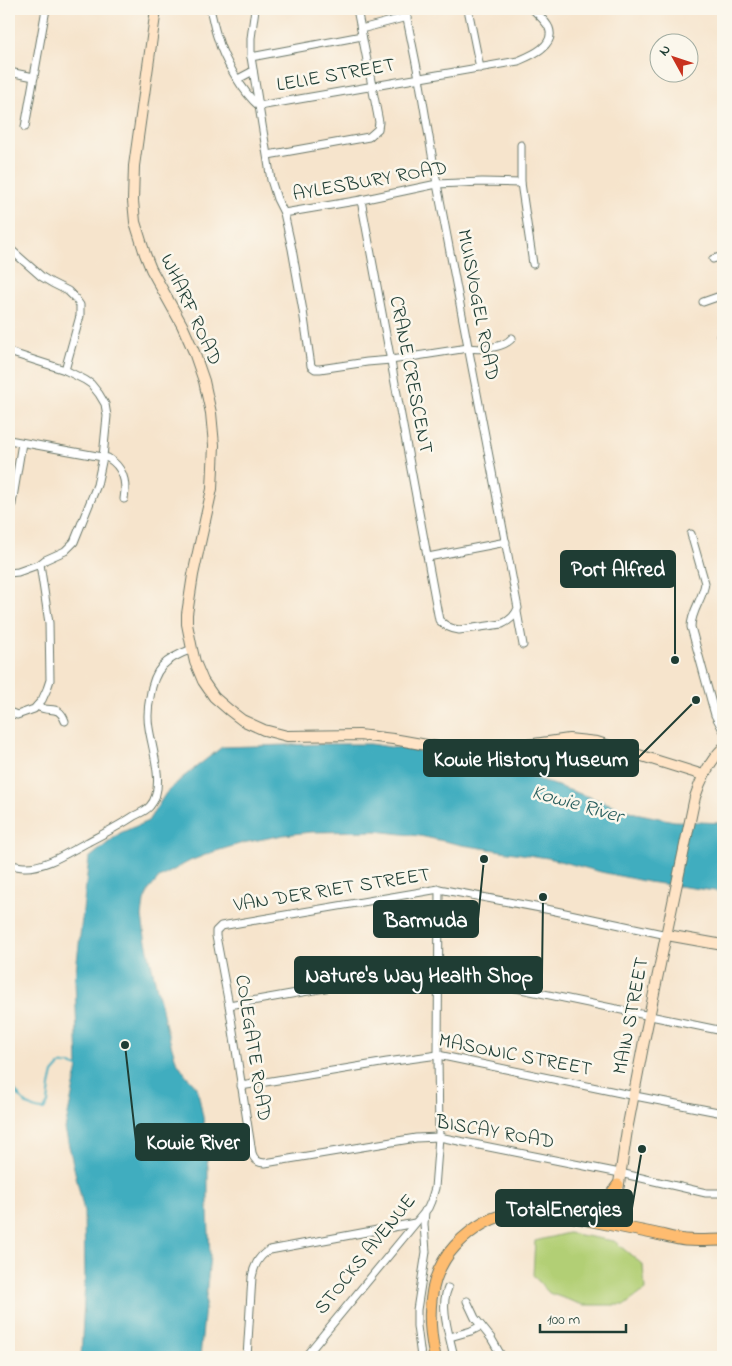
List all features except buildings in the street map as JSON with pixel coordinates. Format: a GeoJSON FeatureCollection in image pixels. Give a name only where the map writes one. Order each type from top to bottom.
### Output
{"type":"FeatureCollection","features":[{"type":"Feature","properties":{"kind":"main road"},"geometry":{"type":"LineString","coordinates":[[576,1217],[600,1207],[609,1198],[619,1179]]}},
{"type":"Feature","properties":{"kind":"main road"},"geometry":{"type":"LineString","coordinates":[[615,1208],[626,1228]]}},
{"type":"Feature","properties":{"kind":"main road"},"geometry":{"type":"LineString","coordinates":[[435,1357],[429,1315],[432,1292],[440,1267],[459,1242],[473,1230],[490,1220],[517,1212],[544,1211],[684,1240],[723,1240]]}},
{"type":"Feature","properties":{"kind":"street"},"geometry":{"type":"LineString","coordinates":[[25,127],[46,9]]}},
{"type":"Feature","properties":{"kind":"street","name":"WHARF ROAD"},"geometry":{"type":"LineString","coordinates":[[156,9],[135,158],[133,201],[135,222],[145,254],[194,352],[204,381],[210,413],[214,445],[213,479],[192,574],[187,606],[187,624],[199,672],[214,697],[242,720],[264,730],[287,736],[370,736],[479,752],[576,739],[598,742],[704,775]]}},
{"type":"Feature","properties":{"kind":"street"},"geometry":{"type":"LineString","coordinates":[[210,9],[218,40],[229,65],[249,95],[259,106]]}},
{"type":"Feature","properties":{"kind":"street"},"geometry":{"type":"LineString","coordinates":[[255,9],[250,38],[253,71],[271,180],[284,213],[312,368],[320,369],[391,360],[468,348],[477,349],[507,343],[512,338]]}},
{"type":"Feature","properties":{"kind":"street"},"geometry":{"type":"LineString","coordinates":[[268,155],[369,137],[378,130],[379,122],[357,9]]}},
{"type":"Feature","properties":{"kind":"street","name":"MUISVOGEL ROAD"},"geometry":{"type":"LineString","coordinates":[[405,9],[506,542],[523,645]]}},
{"type":"Feature","properties":{"kind":"street"},"geometry":{"type":"LineString","coordinates":[[468,9],[480,68]]}},
{"type":"Feature","properties":{"kind":"street","name":"LELIE STREET"},"geometry":{"type":"LineString","coordinates":[[259,106],[518,61],[545,46],[549,39],[550,32],[548,27],[534,9]]}},
{"type":"Feature","properties":{"kind":"street"},"geometry":{"type":"LineString","coordinates":[[251,56],[361,33],[407,18]]}},
{"type":"Feature","properties":{"kind":"street"},"geometry":{"type":"LineString","coordinates":[[238,79],[253,71]]}},
{"type":"Feature","properties":{"kind":"street"},"geometry":{"type":"LineString","coordinates":[[9,72],[34,77]]}},
{"type":"Feature","properties":{"kind":"street"},"geometry":{"type":"LineString","coordinates":[[520,145],[522,183],[533,264]]}},
{"type":"Feature","properties":{"kind":"street","name":"AYLESBURY ROAD"},"geometry":{"type":"LineString","coordinates":[[284,213],[361,200],[437,184],[522,183]]}},
{"type":"Feature","properties":{"kind":"street","name":"CRANE CRESCENT"},"geometry":{"type":"LineString","coordinates":[[361,200],[439,620],[448,627],[458,630],[496,625],[507,621],[517,610]]}},
{"type":"Feature","properties":{"kind":"street"},"geometry":{"type":"LineString","coordinates":[[9,248],[30,267],[52,283],[68,291],[80,305],[80,316],[66,370]]}},
{"type":"Feature","properties":{"kind":"street"},"geometry":{"type":"LineString","coordinates":[[713,259],[723,256]]}},
{"type":"Feature","properties":{"kind":"street"},"geometry":{"type":"LineString","coordinates":[[703,302],[723,295]]}},
{"type":"Feature","properties":{"kind":"street"},"geometry":{"type":"LineString","coordinates":[[9,352],[66,370],[91,384],[105,404],[107,412],[103,457],[95,491],[74,542],[66,550],[40,564],[18,572],[9,573]]}},
{"type":"Feature","properties":{"kind":"street"},"geometry":{"type":"LineString","coordinates":[[9,440],[112,460],[122,472],[126,487],[124,499]]}},
{"type":"Feature","properties":{"kind":"street"},"geometry":{"type":"LineString","coordinates":[[9,522],[22,443]]}},
{"type":"Feature","properties":{"kind":"street"},"geometry":{"type":"LineString","coordinates":[[691,534],[705,583],[704,591],[691,619],[691,627],[715,715],[723,730]]}},
{"type":"Feature","properties":{"kind":"street"},"geometry":{"type":"LineString","coordinates":[[428,557],[506,542]]}},
{"type":"Feature","properties":{"kind":"street"},"geometry":{"type":"LineString","coordinates":[[9,712],[12,714],[22,714],[34,709],[47,690],[50,680],[50,624],[40,564]]}},
{"type":"Feature","properties":{"kind":"street"},"geometry":{"type":"LineString","coordinates":[[9,865],[24,867],[45,864],[129,820],[150,806],[157,789],[148,720],[151,689],[159,668],[165,662],[178,654],[192,649]]}},
{"type":"Feature","properties":{"kind":"street"},"geometry":{"type":"LineString","coordinates":[[37,706],[44,710],[59,711],[65,721]]}},
{"type":"Feature","properties":{"kind":"street","name":"MAIN STREET"},"geometry":{"type":"LineString","coordinates":[[612,1225],[649,1016],[695,797],[704,775],[723,748]]}},
{"type":"Feature","properties":{"kind":"street","name":"VAN DER RIET STREET"},"geometry":{"type":"LineString","coordinates":[[216,936],[218,928],[226,925],[440,889],[667,935]]}},
{"type":"Feature","properties":{"kind":"street","name":"STOCKS AVENUE"},"geometry":{"type":"LineString","coordinates":[[304,1357],[425,1212],[435,1188],[439,1136],[438,972],[440,889]]}},
{"type":"Feature","properties":{"kind":"street"},"geometry":{"type":"LineString","coordinates":[[667,935],[723,945]]}},
{"type":"Feature","properties":{"kind":"street","name":"COLEGATE ROAD"},"geometry":{"type":"LineString","coordinates":[[216,936],[229,1005],[252,1153],[260,1163]]}},
{"type":"Feature","properties":{"kind":"street"},"geometry":{"type":"LineString","coordinates":[[229,1005],[410,973],[438,972],[723,1031]]}},
{"type":"Feature","properties":{"kind":"street","name":"MASONIC STREET"},"geometry":{"type":"LineString","coordinates":[[242,1086],[438,1055],[723,1113]]}},
{"type":"Feature","properties":{"kind":"street","name":"BISCAY ROAD"},"geometry":{"type":"LineString","coordinates":[[260,1163],[439,1136],[619,1179],[706,1194],[723,1193]]}},
{"type":"Feature","properties":{"kind":"street"},"geometry":{"type":"LineString","coordinates":[[421,1357],[417,1310],[426,1252],[425,1212]]}},
{"type":"Feature","properties":{"kind":"street"},"geometry":{"type":"LineString","coordinates":[[247,1357],[252,1277],[255,1265],[266,1251],[415,1223]]}},
{"type":"Feature","properties":{"kind":"street"},"geometry":{"type":"LineString","coordinates":[[448,1288],[444,1306],[454,1357]]}},
{"type":"Feature","properties":{"kind":"street"},"geometry":{"type":"LineString","coordinates":[[467,1301],[474,1318],[491,1338],[502,1357]]}},
{"type":"Feature","properties":{"kind":"street"},"geometry":{"type":"LineString","coordinates":[[450,1337],[481,1326]]}},
{"type":"Feature","properties":{"kind":"green space"},"geometry":{"type":"Polygon","coordinates":[[[568,1233],[614,1241],[643,1265],[645,1290],[625,1305],[583,1305],[549,1293],[533,1275],[535,1241],[568,1233]]]}},
{"type":"Feature","properties":{"kind":"water","name":"Kowie River"},"geometry":{"type":"Polygon","coordinates":[[[370,744],[431,753],[509,769],[635,813],[674,821],[723,823],[723,892],[648,882],[548,858],[462,845],[420,836],[376,831],[311,832],[283,835],[243,843],[190,861],[159,878],[149,890],[144,901],[142,917],[145,937],[167,1031],[176,1060],[197,1087],[203,1117],[208,1168],[210,1256],[200,1357],[81,1357],[85,1280],[84,1211],[65,1129],[78,1067],[75,979],[89,858],[120,833],[148,821],[166,793],[222,747],[370,744]]]}},
{"type":"Feature","properties":{"kind":"waterway"},"geometry":{"type":"LineString","coordinates":[[9,1082],[27,1105],[44,1110],[48,1103],[53,1073],[60,1065],[70,1064],[80,1068]]}},
{"type":"Feature","properties":{"kind":"place","name":"Port Alfred"},"geometry":{"type":"Point","coordinates":[675,660]}},
{"type":"Feature","properties":{"kind":"place","name":"Kowie History Museum"},"geometry":{"type":"Point","coordinates":[696,700]}},
{"type":"Feature","properties":{"kind":"place","name":"Barmuda"},"geometry":{"type":"Point","coordinates":[484,859]}},
{"type":"Feature","properties":{"kind":"place","name":"Nature's Way Health Shop"},"geometry":{"type":"Point","coordinates":[543,897]}},
{"type":"Feature","properties":{"kind":"place","name":"Kowie River"},"geometry":{"type":"Point","coordinates":[125,1045]}},
{"type":"Feature","properties":{"kind":"place","name":"TotalEnergies"},"geometry":{"type":"Point","coordinates":[642,1149]}}]}
